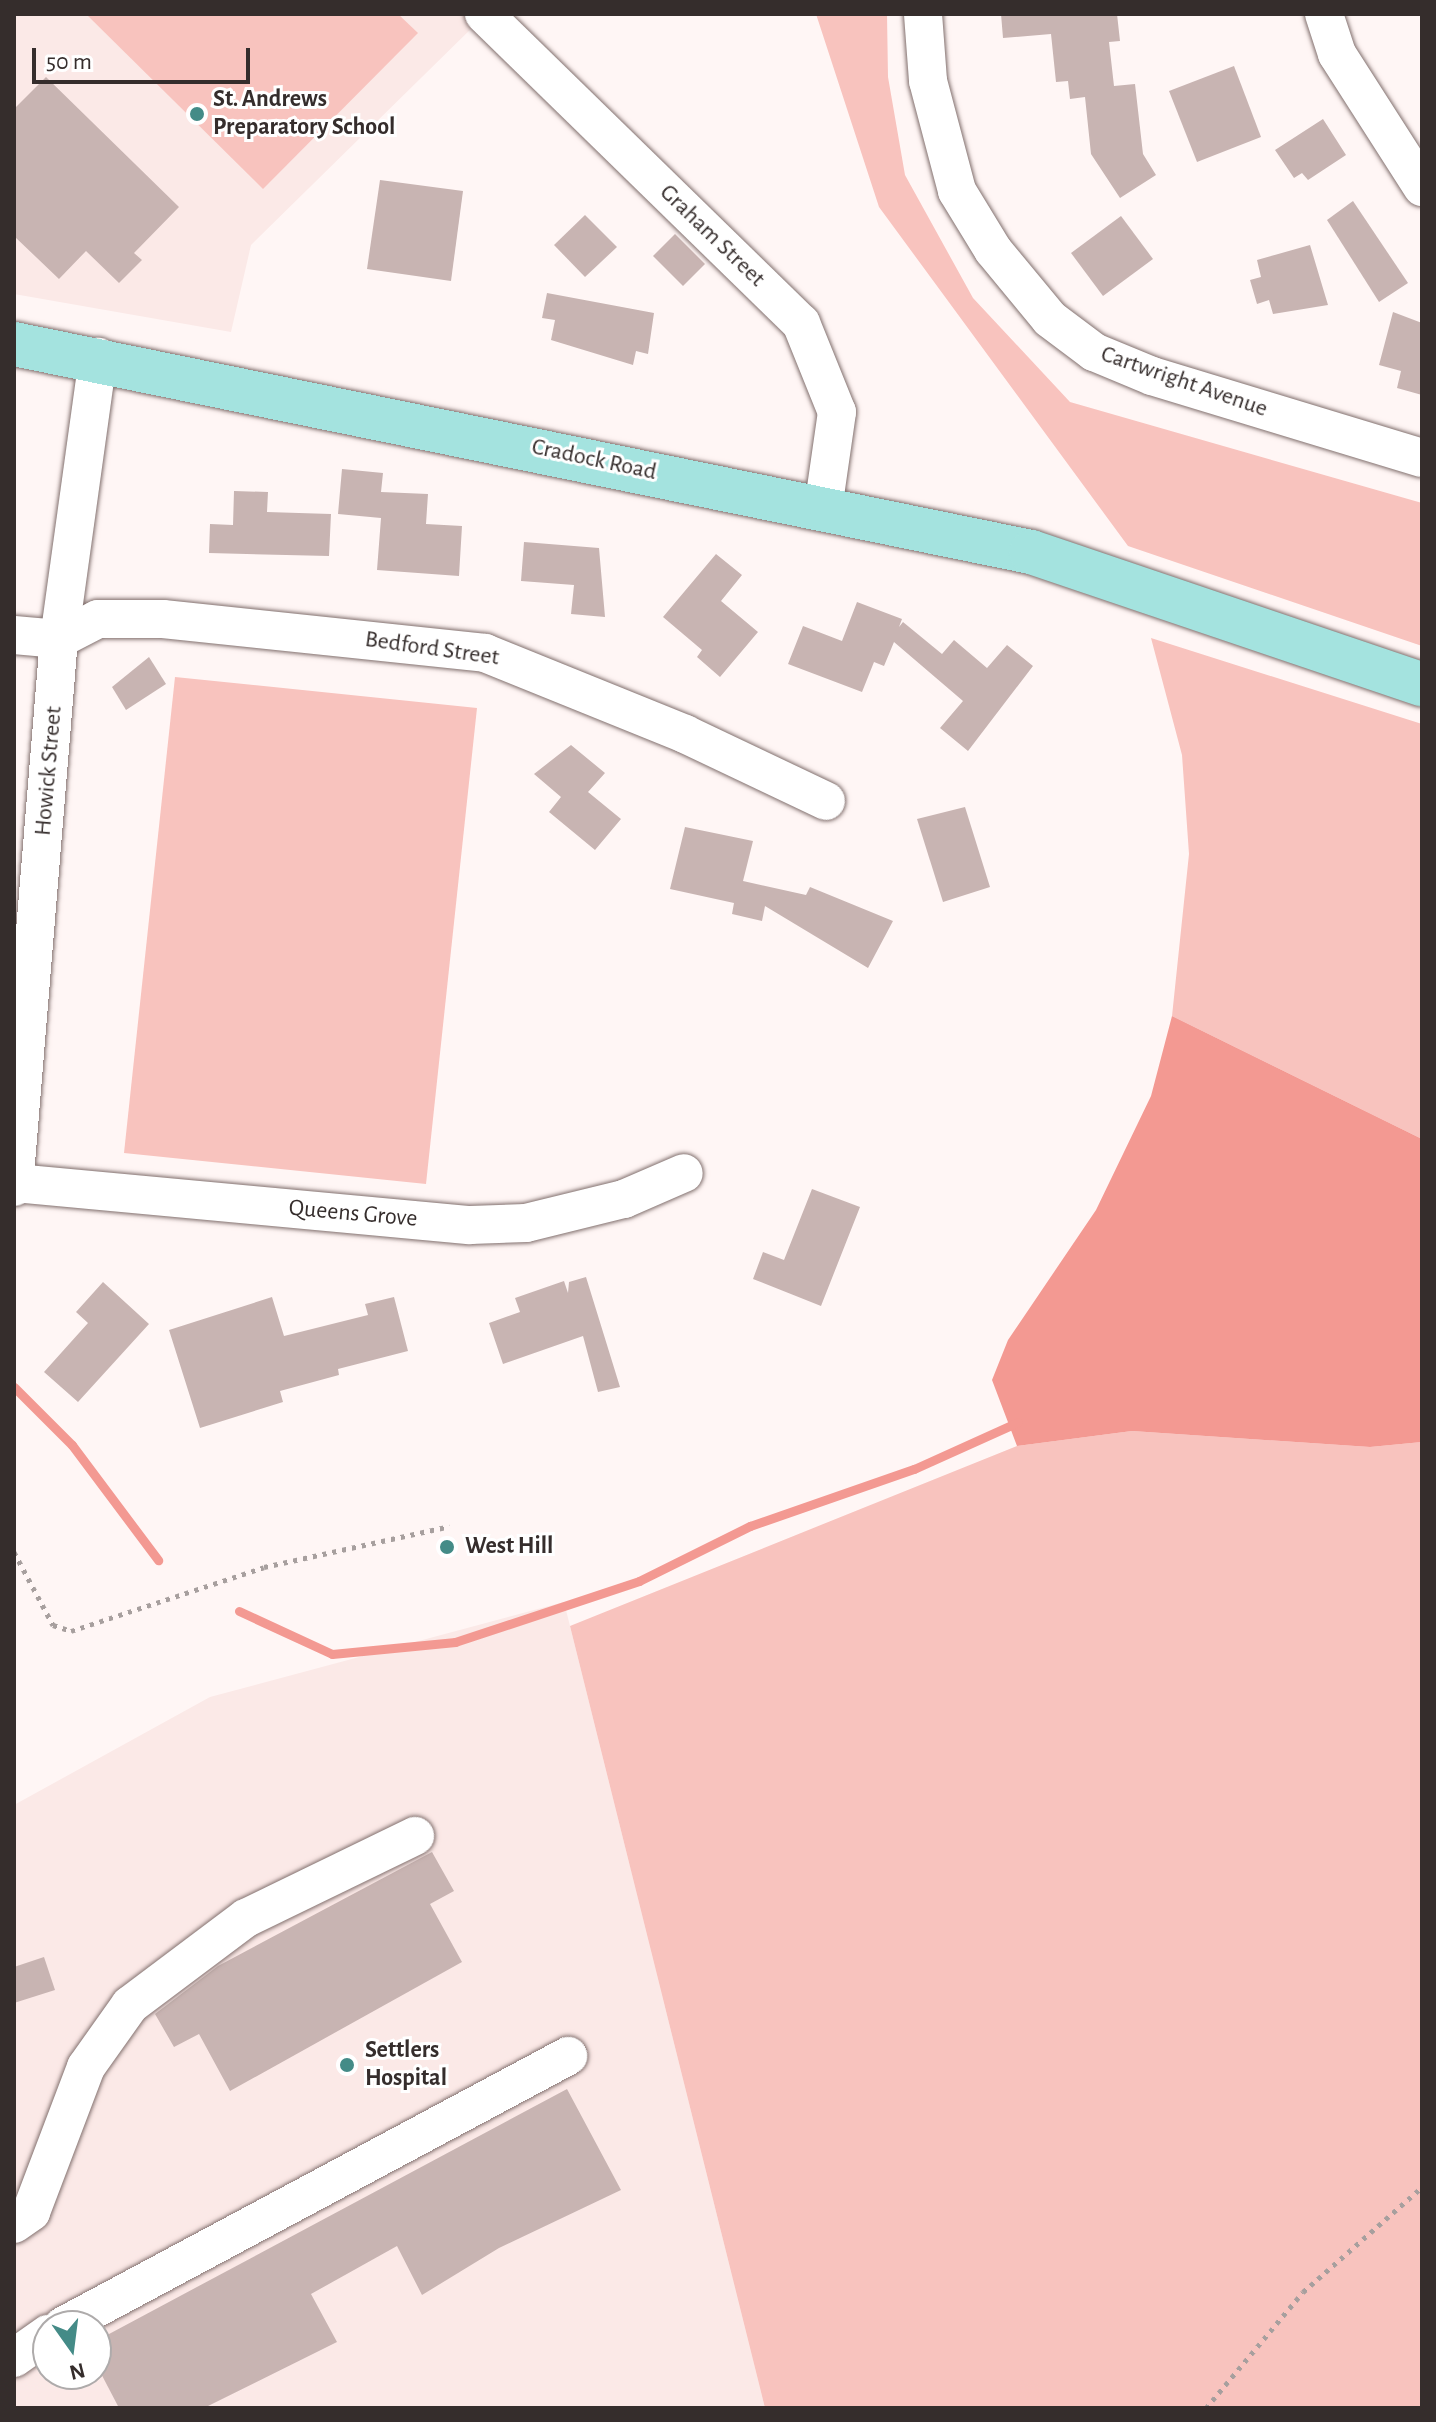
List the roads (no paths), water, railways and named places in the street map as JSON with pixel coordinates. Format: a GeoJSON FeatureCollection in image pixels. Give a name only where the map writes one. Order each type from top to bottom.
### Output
{"type":"FeatureCollection","features":[{"type":"Feature","properties":{"kind":"main road","name":"Cradock Road"},"geometry":{"type":"LineString","coordinates":[[14,344],[98,357],[1031,552],[1422,684]]}},
{"type":"Feature","properties":{"kind":"street","name":"Graham Street"},"geometry":{"type":"LineString","coordinates":[[484,14],[801,323],[837,412],[823,509]]}},
{"type":"Feature","properties":{"kind":"street","name":"Cartwright Avenue"},"geometry":{"type":"LineString","coordinates":[[923,14],[928,81],[957,191],[993,250],[1050,319],[1094,352],[1152,376],[1422,458]]}},
{"type":"Feature","properties":{"kind":"street"},"geometry":{"type":"LineString","coordinates":[[1324,14],[1337,54],[1422,187]]}},
{"type":"Feature","properties":{"kind":"street","name":"Howick Street"},"geometry":{"type":"LineString","coordinates":[[14,1185],[59,639],[98,357]]}},
{"type":"Feature","properties":{"kind":"street","name":"Bedford Street"},"geometry":{"type":"LineString","coordinates":[[59,639],[98,619],[163,619],[485,653],[685,734],[826,801]]}},
{"type":"Feature","properties":{"kind":"street"},"geometry":{"type":"LineString","coordinates":[[14,635],[59,639]]}},
{"type":"Feature","properties":{"kind":"street","name":"Queens Grove"},"geometry":{"type":"LineString","coordinates":[[14,1185],[470,1225],[526,1223],[624,1199],[684,1173]]}},
{"type":"Feature","properties":{"kind":"street"},"geometry":{"type":"LineString","coordinates":[[14,2224],[31,2212],[86,2067],[130,2005],[246,1918],[415,1836]]}},
{"type":"Feature","properties":{"kind":"street"},"geometry":{"type":"LineString","coordinates":[[93,2310],[568,2056]]}},
{"type":"Feature","properties":{"kind":"street"},"geometry":{"type":"LineString","coordinates":[[14,2358],[32,2345]]}},
{"type":"Feature","properties":{"kind":"waterway"},"geometry":{"type":"LineString","coordinates":[[14,1387],[72,1445],[158,1560]]}},
{"type":"Feature","properties":{"kind":"waterway"},"geometry":{"type":"LineString","coordinates":[[239,1611],[332,1654],[455,1642],[639,1581],[750,1526],[914,1469],[1018,1422]]}},
{"type":"Feature","properties":{"kind":"place","name":"St. Andrews Preparatory School"},"geometry":{"type":"Point","coordinates":[197,114]}},
{"type":"Feature","properties":{"kind":"place","name":"West Hill"},"geometry":{"type":"Point","coordinates":[447,1547]}},
{"type":"Feature","properties":{"kind":"place","name":"Settlers Hospital"},"geometry":{"type":"Point","coordinates":[347,2065]}}]}
